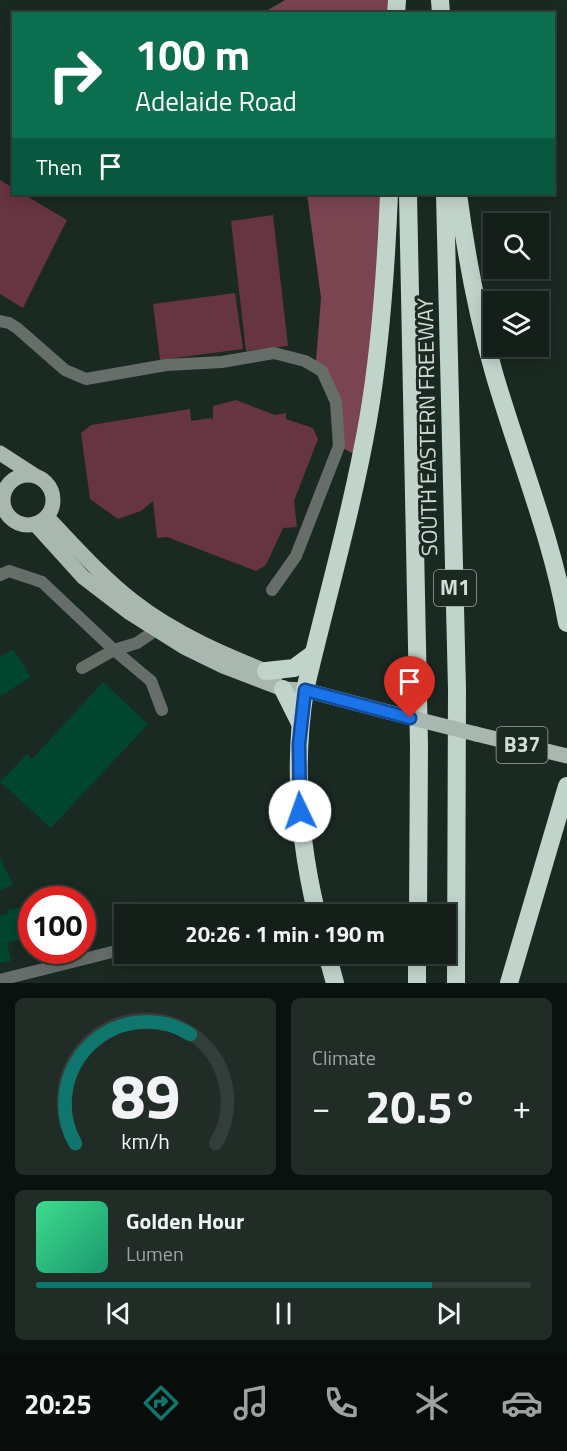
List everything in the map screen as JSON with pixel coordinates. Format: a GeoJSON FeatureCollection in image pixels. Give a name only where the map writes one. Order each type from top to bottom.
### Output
{"type":"FeatureCollection","features":[{"type":"Feature","properties":{"kind":"highway"},"geometry":{"type":"LineString","coordinates":[[315,904],[302,827],[299,794],[300,723],[305,690],[356,482],[368,418],[381,316],[389,195]]}},
{"type":"Feature","properties":{"kind":"highway","name":"SOUTH EASTERN FREEWAY"},"geometry":{"type":"LineString","coordinates":[[408,195],[419,746],[418,904]]}},
{"type":"Feature","properties":{"kind":"highway","name":"SOUTH EASTERN FREEWAY"},"geometry":{"type":"LineString","coordinates":[[445,195],[457,689],[456,983]]}},
{"type":"Feature","properties":{"kind":"highway"},"geometry":{"type":"LineString","coordinates":[[458,195],[477,303],[494,371],[554,564],[567,623]]}},
{"type":"Feature","properties":{"kind":"highway"},"geometry":{"type":"LineString","coordinates":[[266,670],[294,668],[314,654]]}},
{"type":"Feature","properties":{"kind":"highway"},"geometry":{"type":"LineString","coordinates":[[283,689],[300,723]]}},
{"type":"Feature","properties":{"kind":"highway"},"geometry":{"type":"LineString","coordinates":[[509,983],[526,918],[566,790]]}},
{"type":"Feature","properties":{"kind":"highway"},"geometry":{"type":"LineString","coordinates":[[329,964],[334,983]]}},
{"type":"Feature","properties":{"kind":"highway"},"geometry":{"type":"LineString","coordinates":[[417,964],[417,983]]}},
{"type":"Feature","properties":{"kind":"main road"},"geometry":{"type":"LineString","coordinates":[[0,453],[47,482],[51,488],[54,503],[41,520],[22,524],[5,520],[2,490],[12,480],[26,474],[34,475]]}},
{"type":"Feature","properties":{"kind":"main road","name":"B37"},"geometry":{"type":"LineString","coordinates":[[41,520],[83,577],[156,630],[223,666],[283,689],[305,690],[567,756]]}},
{"type":"Feature","properties":{"kind":"main road","name":"B37"},"geometry":{"type":"LineString","coordinates":[[41,520],[134,602],[216,650],[294,681],[305,690]]}},
{"type":"Feature","properties":{"kind":"street"},"geometry":{"type":"LineString","coordinates":[[0,321],[17,328],[65,370],[86,379],[166,365],[222,362],[274,353],[305,361],[322,372],[336,402],[339,446],[296,556],[272,590]]}},
{"type":"Feature","properties":{"kind":"street"},"geometry":{"type":"LineString","coordinates":[[0,575],[9,572],[42,582],[114,650],[151,681],[162,710]]}},
{"type":"Feature","properties":{"kind":"street"},"geometry":{"type":"LineString","coordinates":[[82,668],[114,650],[137,643],[156,630]]}},
{"type":"Feature","properties":{"kind":"street"},"geometry":{"type":"LineString","coordinates":[[0,980],[114,952]]}},
{"type":"Feature","properties":{"kind":"shaded area"},"geometry":{"type":"Polygon","coordinates":[[[285,0],[397,0],[396,12],[264,12],[285,0]]]}},
{"type":"Feature","properties":{"kind":"shaded area"},"geometry":{"type":"Polygon","coordinates":[[[0,180],[12,187],[12,195],[25,195],[67,220],[23,308],[0,294],[0,180]]]}},
{"type":"Feature","properties":{"kind":"shaded area"},"geometry":{"type":"Polygon","coordinates":[[[307,195],[389,195],[361,458],[339,446],[336,402],[316,361],[321,298],[307,195]]]}},
{"type":"Feature","properties":{"kind":"shaded area"},"geometry":{"type":"Polygon","coordinates":[[[273,215],[288,346],[246,351],[231,221],[273,215]]]}},
{"type":"Feature","properties":{"kind":"shaded area"},"geometry":{"type":"Polygon","coordinates":[[[235,293],[243,349],[160,360],[153,304],[235,293]]]}},
{"type":"Feature","properties":{"kind":"shaded area"},"geometry":{"type":"Polygon","coordinates":[[[236,400],[275,415],[286,413],[286,419],[313,428],[318,439],[294,501],[297,527],[283,528],[266,565],[256,571],[167,537],[157,538],[153,501],[141,511],[118,519],[90,499],[81,433],[91,425],[190,409],[191,421],[212,418],[213,422],[213,406],[236,400]]]}},
{"type":"Feature","properties":{"kind":"building"},"geometry":{"type":"Polygon","coordinates":[[[13,649],[31,677],[0,696],[0,657],[13,649]]]}},
{"type":"Feature","properties":{"kind":"building"},"geometry":{"type":"Polygon","coordinates":[[[103,682],[148,724],[51,828],[0,782],[27,754],[32,759],[103,682]]]}},
{"type":"Feature","properties":{"kind":"building"},"geometry":{"type":"Polygon","coordinates":[[[0,857],[13,884],[0,891],[0,857]]]}},
{"type":"Feature","properties":{"kind":"building"},"geometry":{"type":"Polygon","coordinates":[[[18,908],[18,940],[7,942],[11,961],[0,963],[0,916],[8,914],[7,910],[18,908]]]}},
{"type":"Feature","properties":{"kind":"route"},"geometry":{"type":"LineString","coordinates":[[300,811],[299,744],[305,690],[410,718]]}}]}
